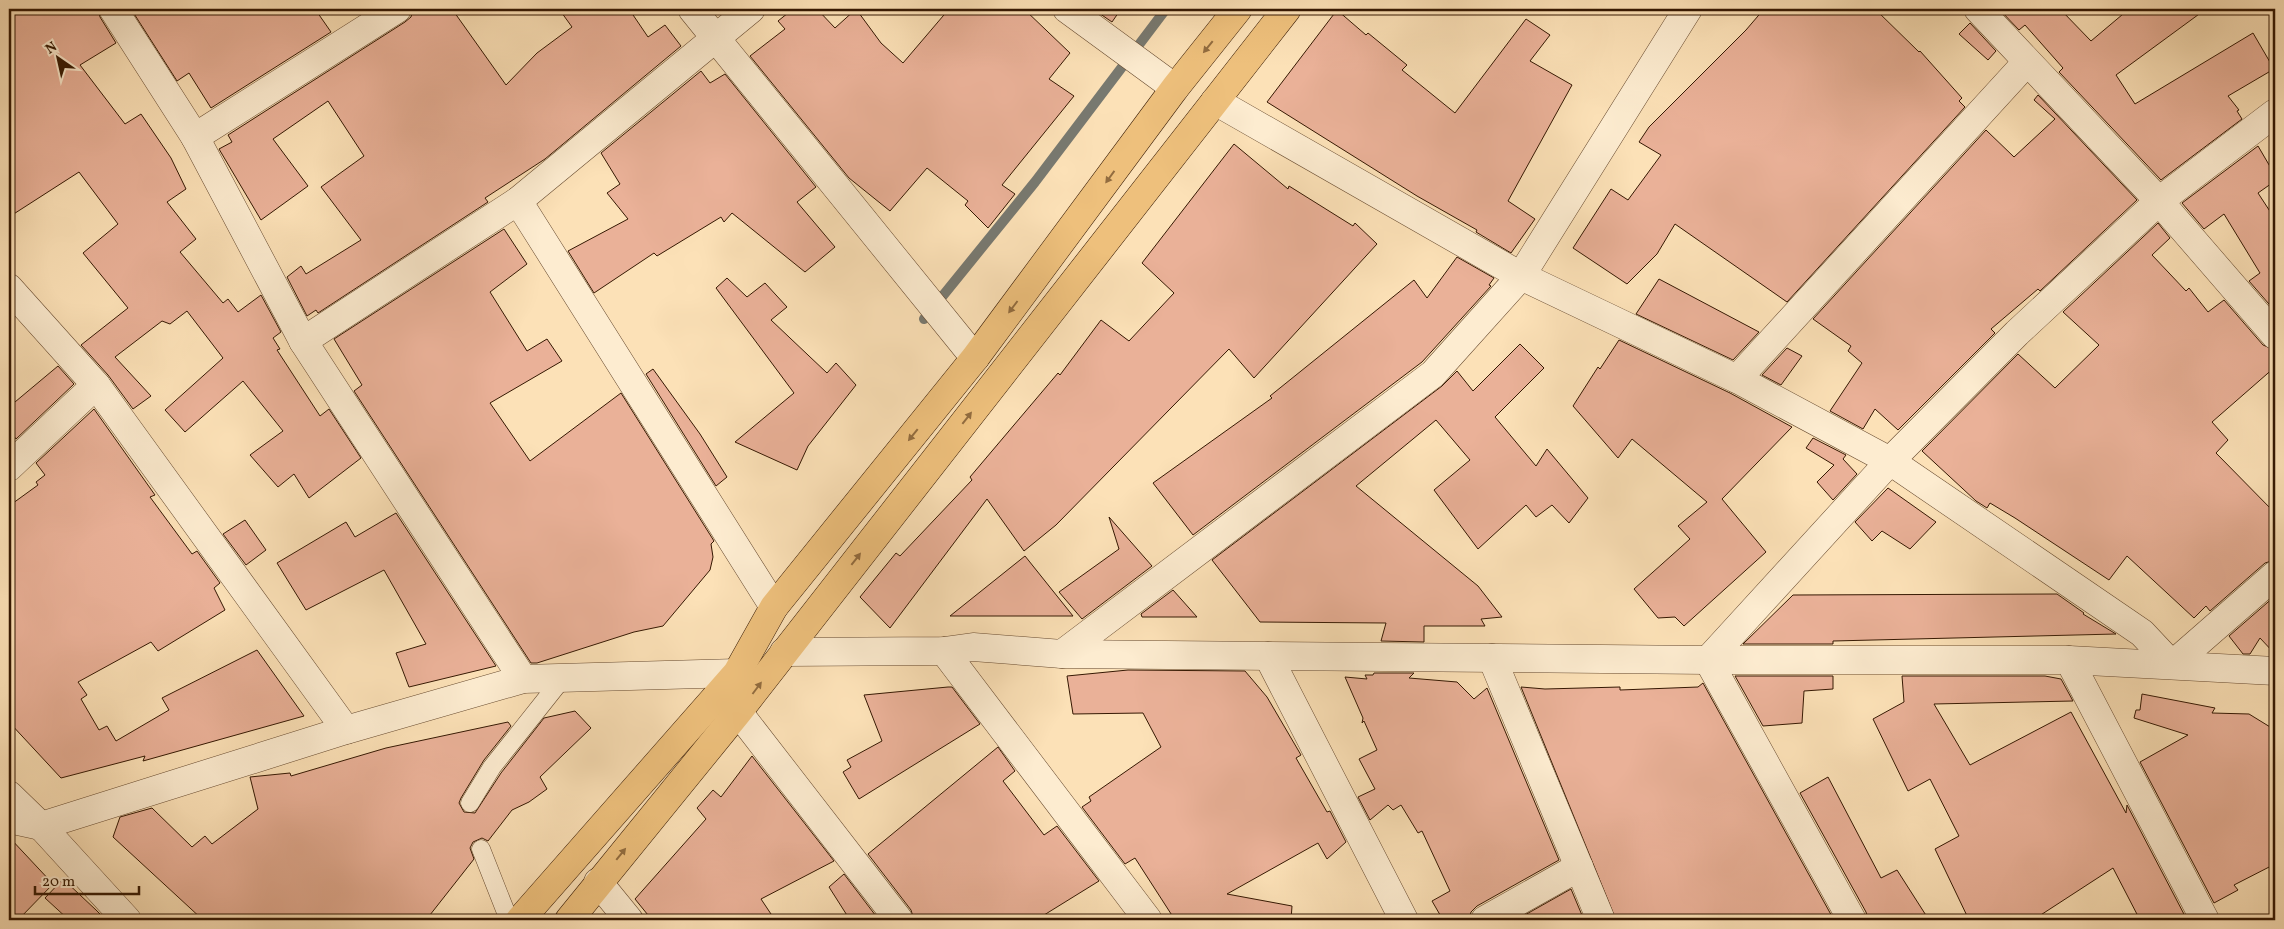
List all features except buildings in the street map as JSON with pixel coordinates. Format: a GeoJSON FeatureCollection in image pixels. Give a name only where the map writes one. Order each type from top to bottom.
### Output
{"type":"FeatureCollection","features":[{"type":"Feature","properties":{"kind":"main road"},"geometry":{"type":"LineString","coordinates":[[520,920],[737,673],[774,607],[975,358],[1175,88],[1238,9]]}},
{"type":"Feature","properties":{"kind":"main road"},"geometry":{"type":"LineString","coordinates":[[569,920],[738,712],[1287,9]]}},
{"type":"Feature","properties":{"kind":"street"},"geometry":{"type":"LineString","coordinates":[[113,9],[195,137],[303,341],[523,679]]}},
{"type":"Feature","properties":{"kind":"street"},"geometry":{"type":"LineString","coordinates":[[195,137],[397,9]]}},
{"type":"Feature","properties":{"kind":"street"},"geometry":{"type":"LineString","coordinates":[[692,9],[975,358]]}},
{"type":"Feature","properties":{"kind":"street"},"geometry":{"type":"LineString","coordinates":[[303,341],[518,201],[751,9]]}},
{"type":"Feature","properties":{"kind":"street"},"geometry":{"type":"LineString","coordinates":[[1067,9],[1175,88]]}},
{"type":"Feature","properties":{"kind":"street"},"geometry":{"type":"LineString","coordinates":[[1062,654],[1432,374],[1521,276],[1688,9]]}},
{"type":"Feature","properties":{"kind":"street"},"geometry":{"type":"LineString","coordinates":[[1978,9],[2159,201],[2275,335]]}},
{"type":"Feature","properties":{"kind":"street"},"geometry":{"type":"LineString","coordinates":[[1737,379],[2027,62]]}},
{"type":"Feature","properties":{"kind":"street"},"geometry":{"type":"LineString","coordinates":[[1215,101],[1521,276],[1737,379],[1890,461],[2142,633],[2172,666]]}},
{"type":"Feature","properties":{"kind":"street"},"geometry":{"type":"LineString","coordinates":[[1708,660],[1890,461],[2017,333],[2159,201],[2275,113]]}},
{"type":"Feature","properties":{"kind":"street"},"geometry":{"type":"LineString","coordinates":[[518,201],[774,607]]}},
{"type":"Feature","properties":{"kind":"street"},"geometry":{"type":"LineString","coordinates":[[9,288],[96,385],[346,730]]}},
{"type":"Feature","properties":{"kind":"street"},"geometry":{"type":"LineString","coordinates":[[9,467],[96,385]]}},
{"type":"Feature","properties":{"kind":"street"},"geometry":{"type":"LineString","coordinates":[[2172,666],[2275,576]]}},
{"type":"Feature","properties":{"kind":"street"},"geometry":{"type":"LineString","coordinates":[[784,652],[944,651],[973,648],[1062,654],[1708,660],[2069,660],[2275,672]]}},
{"type":"Feature","properties":{"kind":"street"},"geometry":{"type":"LineString","coordinates":[[944,651],[1148,920]]}},
{"type":"Feature","properties":{"kind":"street"},"geometry":{"type":"LineString","coordinates":[[1268,656],[1404,920]]}},
{"type":"Feature","properties":{"kind":"street"},"geometry":{"type":"LineString","coordinates":[[1492,658],[1601,920]]}},
{"type":"Feature","properties":{"kind":"street"},"geometry":{"type":"LineString","coordinates":[[1708,660],[1852,920]]}},
{"type":"Feature","properties":{"kind":"street"},"geometry":{"type":"LineString","coordinates":[[2069,660],[2205,920]]}},
{"type":"Feature","properties":{"kind":"street"},"geometry":{"type":"LineString","coordinates":[[9,819],[41,826],[346,730],[523,679],[737,673]]}},
{"type":"Feature","properties":{"kind":"street"},"geometry":{"type":"LineString","coordinates":[[738,712],[899,920]]}},
{"type":"Feature","properties":{"kind":"street"},"geometry":{"type":"LineString","coordinates":[[9,795],[41,826],[128,920]]}},
{"type":"Feature","properties":{"kind":"street"},"geometry":{"type":"LineString","coordinates":[[1484,920],[1579,867]]}},
{"type":"Feature","properties":{"kind":"street"},"geometry":{"type":"LineString","coordinates":[[598,882],[629,920]]}},
{"type":"Feature","properties":{"kind":"lane"},"geometry":{"type":"LineString","coordinates":[[470,803],[492,767],[562,679]]}},
{"type":"Feature","properties":{"kind":"lane"},"geometry":{"type":"LineString","coordinates":[[482,849],[509,920]]}},
{"type":"Feature","properties":{"kind":"waterway"},"geometry":{"type":"LineString","coordinates":[[924,319],[1035,182],[1166,9]]}}]}
